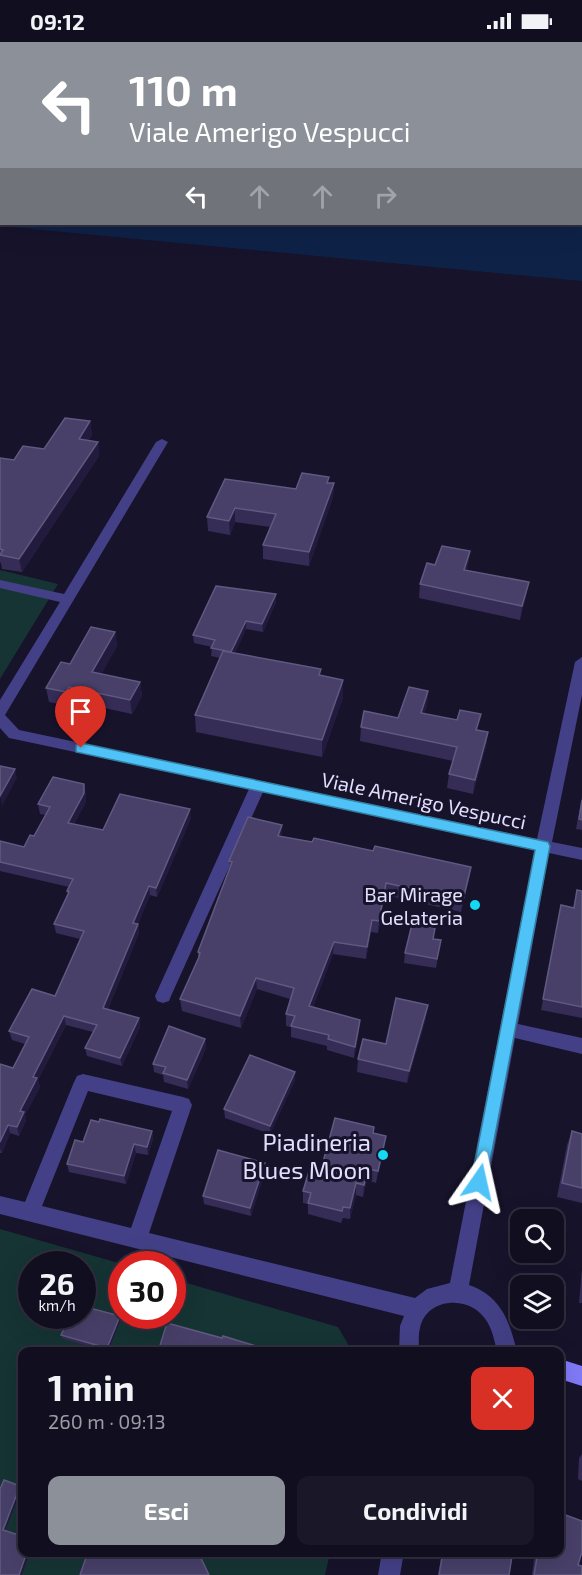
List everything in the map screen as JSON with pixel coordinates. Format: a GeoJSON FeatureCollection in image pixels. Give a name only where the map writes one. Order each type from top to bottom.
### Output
{"type":"FeatureCollection","features":[{"type":"Feature","properties":{"kind":"street"},"geometry":{"type":"LineString","coordinates":[[0,712],[162,442]]}},
{"type":"Feature","properties":{"kind":"street"},"geometry":{"type":"LineString","coordinates":[[0,584],[66,599]]}},
{"type":"Feature","properties":{"kind":"street"},"geometry":{"type":"LineString","coordinates":[[459,1292],[543,846],[582,662]]}},
{"type":"Feature","properties":{"kind":"street","name":"Viale Amerigo Vespucci"},"geometry":{"type":"LineString","coordinates":[[0,719],[14,734],[582,854]]}},
{"type":"Feature","properties":{"kind":"street"},"geometry":{"type":"LineString","coordinates":[[163,996],[258,786]]}},
{"type":"Feature","properties":{"kind":"street"},"geometry":{"type":"LineString","coordinates":[[508,1029],[582,1046]]}},
{"type":"Feature","properties":{"kind":"street"},"geometry":{"type":"LineString","coordinates":[[30,1213],[83,1082],[183,1105],[137,1239]]}},
{"type":"Feature","properties":{"kind":"street"},"geometry":{"type":"LineString","coordinates":[[0,1205],[417,1309]]}},
{"type":"Feature","properties":{"kind":"street"},"geometry":{"type":"LineString","coordinates":[[408,1347],[410,1322],[417,1309],[428,1299],[443,1293],[459,1292],[474,1296],[494,1312],[506,1335],[507,1347]]}},
{"type":"Feature","properties":{"kind":"street"},"geometry":{"type":"LineString","coordinates":[[564,1370],[582,1376]]}},
{"type":"Feature","properties":{"kind":"street"},"geometry":{"type":"LineString","coordinates":[[388,1575],[392,1557]]}},
{"type":"Feature","properties":{"kind":"green space"},"geometry":{"type":"Polygon","coordinates":[[[0,570],[58,584],[0,679],[0,570]]]}},
{"type":"Feature","properties":{"kind":"green space"},"geometry":{"type":"Polygon","coordinates":[[[0,1229],[77,1251],[18,1251],[18,1329],[96,1329],[96,1257],[108,1260],[108,1329],[186,1329],[186,1283],[338,1327],[350,1347],[18,1347],[18,1557],[329,1557],[325,1575],[0,1575],[0,1229]]]}},
{"type":"Feature","properties":{"kind":"water"},"geometry":{"type":"Polygon","coordinates":[[[0,225],[582,225],[582,281],[0,226],[0,225]]]}},
{"type":"Feature","properties":{"kind":"building"},"geometry":{"type":"Polygon","coordinates":[[[65,418],[90,421],[79,439],[98,442],[19,559],[0,555],[3,550],[0,549],[0,458],[14,460],[23,446],[44,449],[65,418]]]}},
{"type":"Feature","properties":{"kind":"building"},"geometry":{"type":"Polygon","coordinates":[[[302,473],[329,477],[327,483],[334,483],[309,552],[263,545],[276,514],[235,508],[229,521],[207,517],[225,479],[296,489],[302,473]]]}},
{"type":"Feature","properties":{"kind":"building"},"geometry":{"type":"Polygon","coordinates":[[[442,546],[470,551],[464,570],[529,582],[522,606],[420,584],[427,563],[435,565],[442,546]]]}},
{"type":"Feature","properties":{"kind":"building"},"geometry":{"type":"Polygon","coordinates":[[[216,586],[276,594],[262,624],[246,621],[231,652],[211,648],[215,640],[193,635],[216,586]]]}},
{"type":"Feature","properties":{"kind":"building"},"geometry":{"type":"Polygon","coordinates":[[[91,627],[115,632],[92,672],[140,682],[130,700],[69,687],[66,692],[46,688],[61,662],[70,664],[91,627]]]}},
{"type":"Feature","properties":{"kind":"building"},"geometry":{"type":"Polygon","coordinates":[[[223,651],[321,669],[319,675],[343,680],[322,740],[195,715],[223,651]]]}},
{"type":"Feature","properties":{"kind":"building"},"geometry":{"type":"Polygon","coordinates":[[[409,687],[428,691],[421,713],[457,720],[460,710],[481,714],[476,730],[488,732],[475,780],[449,774],[457,747],[361,727],[364,711],[398,718],[409,687]]]}},
{"type":"Feature","properties":{"kind":"building"},"geometry":{"type":"Polygon","coordinates":[[[0,766],[15,769],[0,796],[0,766]]]}},
{"type":"Feature","properties":{"kind":"building"},"geometry":{"type":"Polygon","coordinates":[[[53,777],[84,784],[84,793],[68,823],[103,830],[120,794],[190,809],[156,888],[149,886],[133,923],[138,924],[103,1008],[139,1018],[120,1058],[85,1048],[97,1025],[64,1016],[33,1077],[37,1078],[20,1111],[24,1112],[17,1127],[8,1125],[0,1142],[0,1064],[13,1068],[29,1037],[9,1031],[32,989],[55,996],[84,931],[54,924],[73,879],[0,862],[0,841],[24,847],[30,835],[34,836],[50,807],[38,804],[53,777]]]}},
{"type":"Feature","properties":{"kind":"building"},"geometry":{"type":"Polygon","coordinates":[[[582,800],[582,820],[579,819],[582,800]]]}},
{"type":"Feature","properties":{"kind":"building"},"geometry":{"type":"Polygon","coordinates":[[[248,817],[282,825],[278,836],[312,842],[314,838],[373,851],[375,846],[471,867],[463,900],[386,883],[379,921],[372,920],[367,947],[334,942],[309,1006],[360,1020],[355,1047],[328,1039],[329,1035],[291,1026],[295,1016],[286,1014],[294,988],[256,978],[240,1016],[180,999],[199,957],[198,952],[232,862],[229,861],[248,817]]]}},
{"type":"Feature","properties":{"kind":"building"},"geometry":{"type":"Polygon","coordinates":[[[577,890],[582,891],[582,1007],[543,999],[561,905],[574,908],[577,890]]]}},
{"type":"Feature","properties":{"kind":"building"},"geometry":{"type":"Polygon","coordinates":[[[412,924],[435,928],[433,939],[441,940],[437,959],[405,953],[412,924]]]}},
{"type":"Feature","properties":{"kind":"building"},"geometry":{"type":"Polygon","coordinates":[[[396,998],[428,1005],[409,1071],[358,1059],[363,1039],[386,1044],[396,998]]]}},
{"type":"Feature","properties":{"kind":"building"},"geometry":{"type":"Polygon","coordinates":[[[169,1026],[205,1039],[187,1080],[163,1073],[166,1067],[153,1064],[169,1026]]]}},
{"type":"Feature","properties":{"kind":"building"},"geometry":{"type":"Polygon","coordinates":[[[250,1055],[295,1072],[270,1126],[224,1109],[250,1055]]]}},
{"type":"Feature","properties":{"kind":"building"},"geometry":{"type":"Polygon","coordinates":[[[335,1118],[374,1127],[373,1133],[386,1136],[378,1171],[368,1169],[364,1185],[356,1183],[350,1208],[343,1207],[342,1211],[308,1203],[311,1193],[303,1191],[309,1171],[320,1173],[335,1118]]]}},
{"type":"Feature","properties":{"kind":"building"},"geometry":{"type":"Polygon","coordinates":[[[100,1119],[152,1131],[147,1147],[134,1144],[124,1176],[67,1164],[75,1140],[83,1142],[91,1120],[99,1122],[100,1119]]]}},
{"type":"Feature","properties":{"kind":"building"},"geometry":{"type":"Polygon","coordinates":[[[572,1131],[582,1134],[582,1188],[562,1183],[572,1131]]]}},
{"type":"Feature","properties":{"kind":"building"},"geometry":{"type":"Polygon","coordinates":[[[218,1150],[265,1163],[250,1208],[203,1196],[218,1150]]]}},
{"type":"Feature","properties":{"kind":"building"},"geometry":{"type":"Polygon","coordinates":[[[96,1310],[108,1313],[108,1329],[115,1329],[107,1347],[61,1335],[64,1329],[96,1329],[96,1310]]]}},
{"type":"Feature","properties":{"kind":"building"},"geometry":{"type":"Polygon","coordinates":[[[186,1328],[259,1347],[160,1347],[165,1329],[186,1328]]]}},
{"type":"Feature","properties":{"kind":"building"},"geometry":{"type":"Polygon","coordinates":[[[4,1480],[18,1485],[18,1491],[3,1530],[18,1535],[18,1557],[25,1557],[19,1575],[0,1575],[0,1489],[4,1480]]]}},
{"type":"Feature","properties":{"kind":"building"},"geometry":{"type":"Polygon","coordinates":[[[564,1514],[582,1521],[582,1552],[578,1565],[582,1566],[582,1575],[534,1575],[537,1557],[564,1557],[564,1514]]]}},
{"type":"Feature","properties":{"kind":"building"},"geometry":{"type":"Polygon","coordinates":[[[86,1557],[200,1557],[209,1575],[80,1575],[86,1557]]]}},
{"type":"Feature","properties":{"kind":"building"},"geometry":{"type":"Polygon","coordinates":[[[442,1557],[512,1557],[509,1575],[439,1575],[442,1557]]]}},
{"type":"Feature","properties":{"kind":"place","name":"Bar Mirage Gelateria"},"geometry":{"type":"Point","coordinates":[475,905]}},
{"type":"Feature","properties":{"kind":"place","name":"Piadineria Blues Moon"},"geometry":{"type":"Point","coordinates":[383,1155]}},
{"type":"Feature","properties":{"kind":"route"},"geometry":{"type":"LineString","coordinates":[[81,748],[543,846],[479,1182]]}}]}
